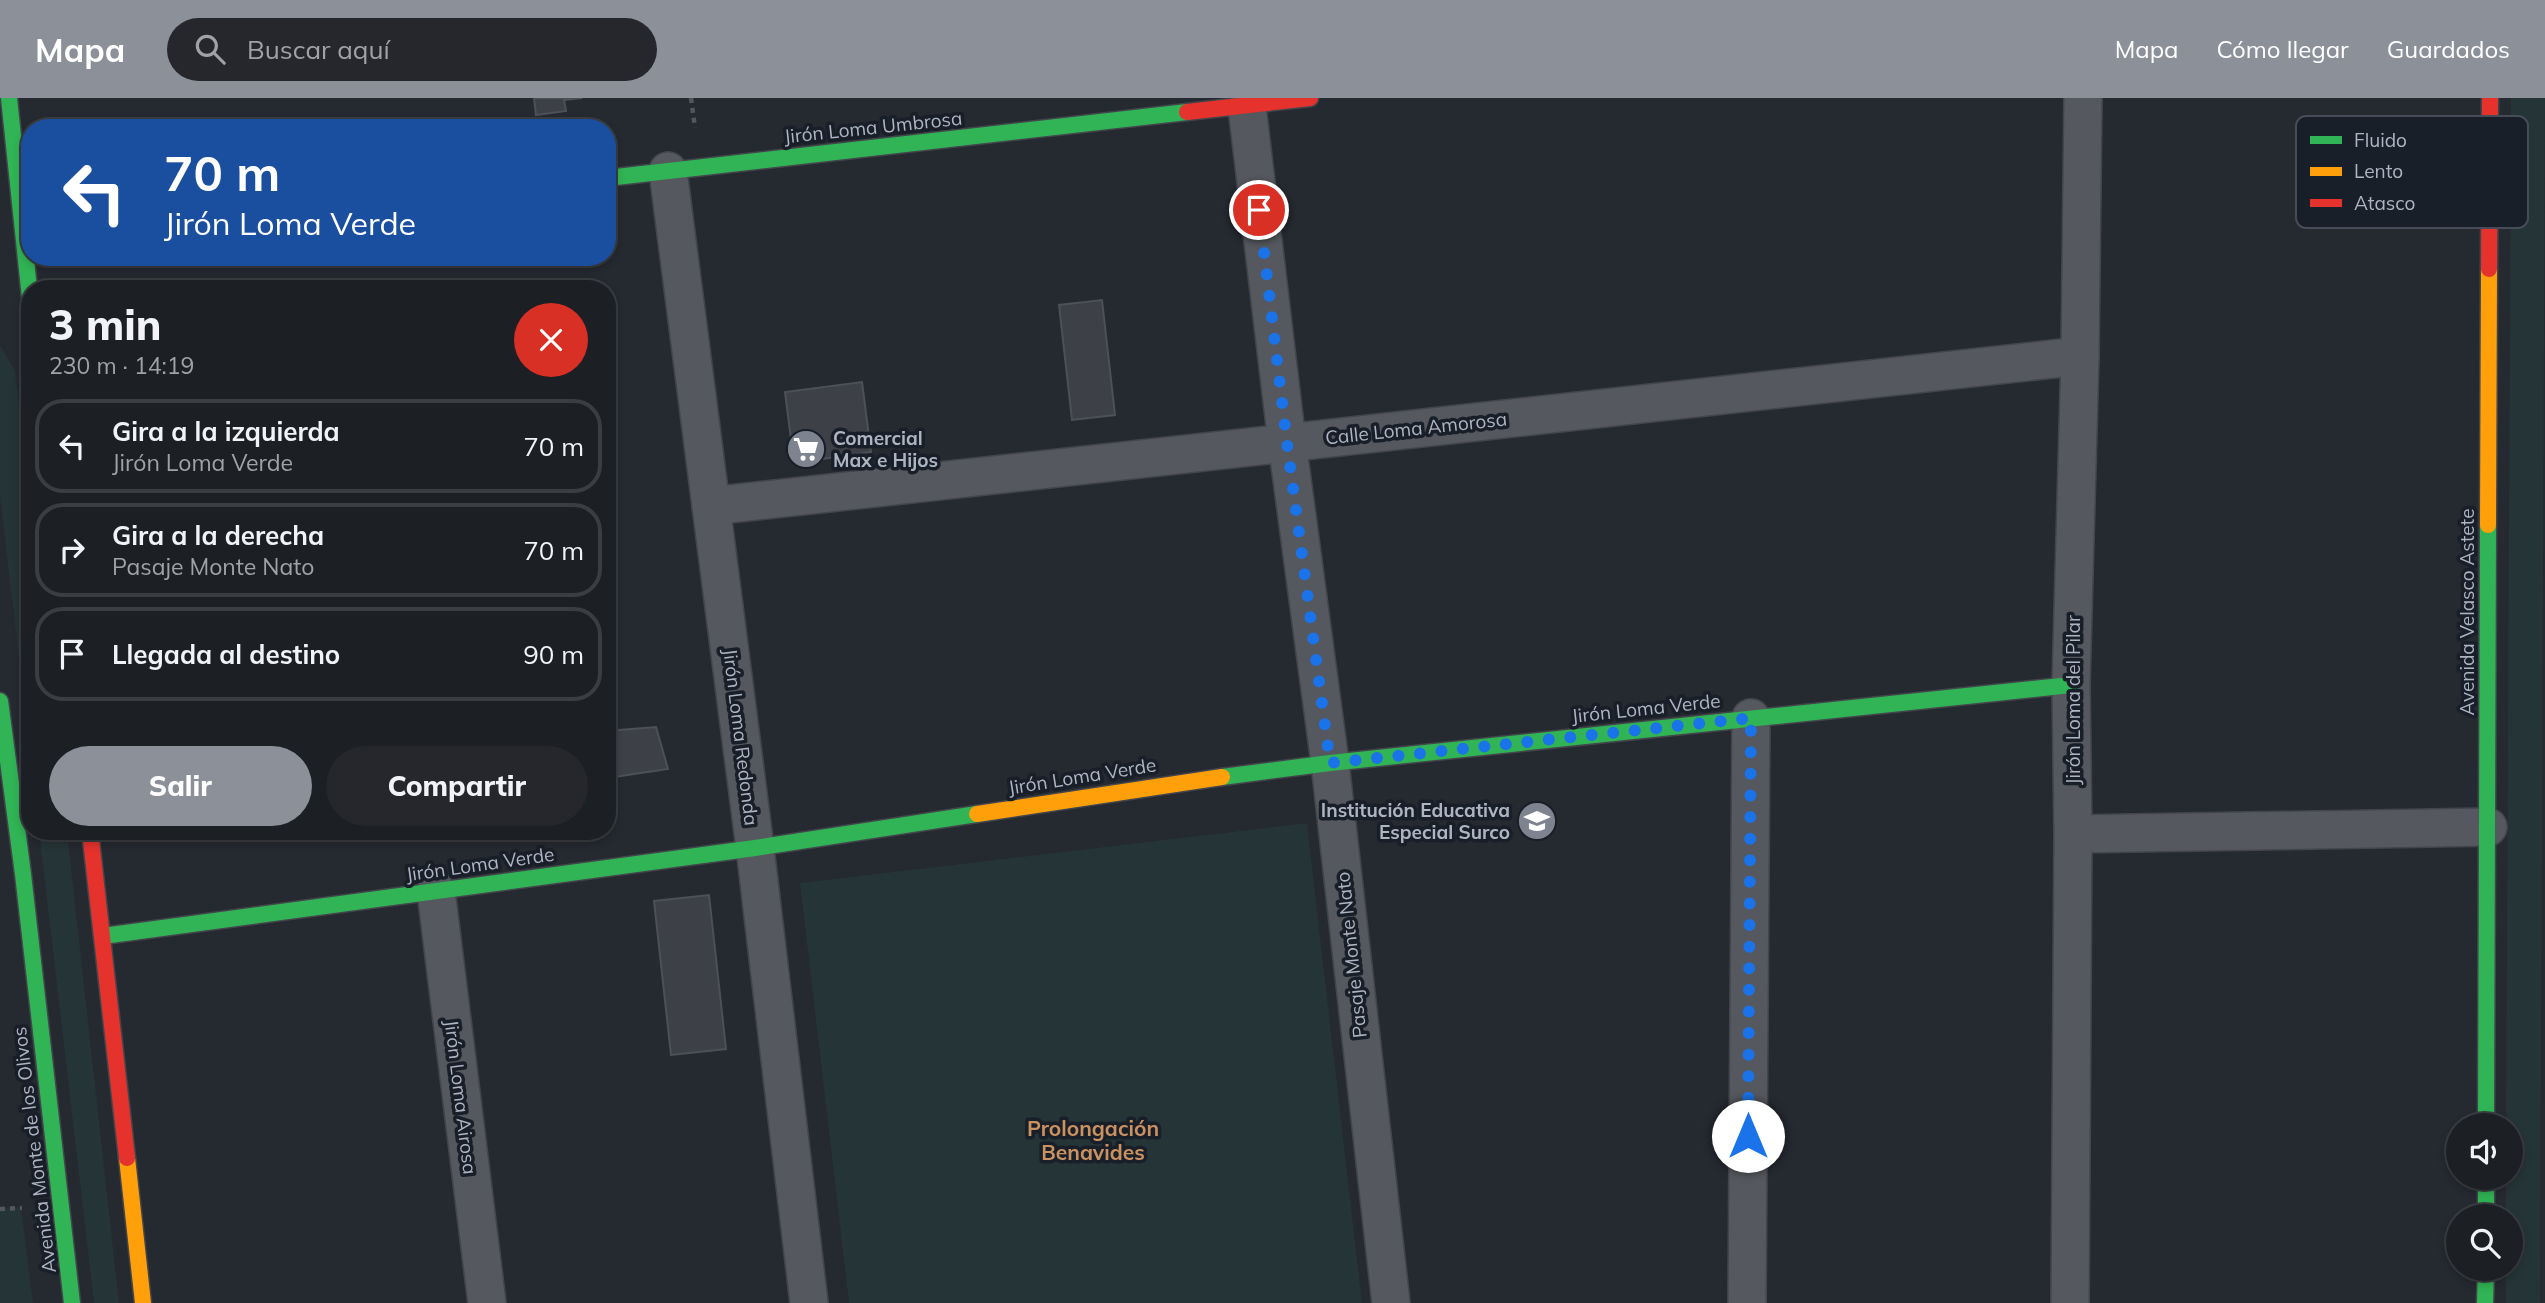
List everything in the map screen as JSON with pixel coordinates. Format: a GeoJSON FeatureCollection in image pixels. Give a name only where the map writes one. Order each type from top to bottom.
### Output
{"type":"FeatureCollection","features":[{"type":"Feature","properties":{"kind":"street"},"geometry":{"type":"LineString","coordinates":[[9,98],[21,231]]}},
{"type":"Feature","properties":{"kind":"street","name":"Jirón Loma Umbrosa"},"geometry":{"type":"LineString","coordinates":[[616,177],[1310,98]]}},
{"type":"Feature","properties":{"kind":"street","name":"Jirón Loma del Pilar"},"geometry":{"type":"LineString","coordinates":[[2070,1303],[2073,834],[2071,685],[2080,356],[2083,98]]}},
{"type":"Feature","properties":{"kind":"street","name":"Avenida Velasco Astete"},"geometry":{"type":"LineString","coordinates":[[2490,98],[2490,116]]}},
{"type":"Feature","properties":{"kind":"street","name":"Pasaje Monte Nato"},"geometry":{"type":"LineString","coordinates":[[1247,107],[1287,443],[1330,763],[1391,1303]]}},
{"type":"Feature","properties":{"kind":"street","name":"Jirón Loma Redonda"},"geometry":{"type":"LineString","coordinates":[[668,171],[755,848],[809,1303]]}},
{"type":"Feature","properties":{"kind":"street","name":"Avenida Velasco Astete"},"geometry":{"type":"LineString","coordinates":[[2486,1113],[2490,228]]}},
{"type":"Feature","properties":{"kind":"street","name":"Calle Loma Amorosa"},"geometry":{"type":"LineString","coordinates":[[711,506],[2080,356]]}},
{"type":"Feature","properties":{"kind":"street","name":"Jirón Loma Verde"},"geometry":{"type":"LineString","coordinates":[[103,936],[755,848],[1162,785],[1330,763],[2071,685]]}},
{"type":"Feature","properties":{"kind":"street","name":"Avenida Monte de los Olivos"},"geometry":{"type":"LineString","coordinates":[[0,701],[23,874],[72,1303]]}},
{"type":"Feature","properties":{"kind":"street"},"geometry":{"type":"LineString","coordinates":[[1747,1303],[1751,718]]}},
{"type":"Feature","properties":{"kind":"street"},"geometry":{"type":"LineString","coordinates":[[2073,834],[2488,827]]}},
{"type":"Feature","properties":{"kind":"street"},"geometry":{"type":"LineString","coordinates":[[91,840],[143,1303]]}},
{"type":"Feature","properties":{"kind":"street","name":"Jirón Loma Airosa"},"geometry":{"type":"LineString","coordinates":[[436,891],[487,1303]]}},
{"type":"Feature","properties":{"kind":"street"},"geometry":{"type":"LineString","coordinates":[[2485,1303],[2486,1281]]}},
{"type":"Feature","properties":{"kind":"shaded area"},"geometry":{"type":"Polygon","coordinates":[[[2511,98],[2545,98],[2540,1303],[2506,1303],[2506,1281],[2523,1281],[2523,1204],[2506,1204],[2506,1190],[2523,1190],[2523,1113],[2506,1113],[2510,228],[2528,228],[2528,116],[2511,116],[2511,98]]]}},
{"type":"Feature","properties":{"kind":"shaded area"},"geometry":{"type":"Polygon","coordinates":[[[0,345],[15,371],[21,422],[21,674],[0,496],[0,345]]]}},
{"type":"Feature","properties":{"kind":"shaded area"},"geometry":{"type":"Polygon","coordinates":[[[1307,823],[1362,1303],[849,1303],[800,883],[1307,823]]]}},
{"type":"Feature","properties":{"kind":"shaded area"},"geometry":{"type":"Polygon","coordinates":[[[40,840],[68,840],[119,1303],[94,1303],[40,840]]]}},
{"type":"Feature","properties":{"kind":"shaded area"},"geometry":{"type":"Polygon","coordinates":[[[21,1207],[33,1303],[0,1303],[0,1208],[21,1207]]]}},
{"type":"Feature","properties":{"kind":"building"},"geometry":{"type":"Polygon","coordinates":[[[534,98],[582,98],[564,100],[566,111],[536,115],[534,98]]]}},
{"type":"Feature","properties":{"kind":"building"},"geometry":{"type":"Polygon","coordinates":[[[1102,300],[1115,415],[1072,420],[1059,305],[1102,300]]]}},
{"type":"Feature","properties":{"kind":"building"},"geometry":{"type":"Polygon","coordinates":[[[862,382],[871,452],[794,463],[785,392],[862,382]]]}},
{"type":"Feature","properties":{"kind":"building"},"geometry":{"type":"Polygon","coordinates":[[[656,727],[668,769],[616,777],[616,730],[656,727]]]}},
{"type":"Feature","properties":{"kind":"building"},"geometry":{"type":"Polygon","coordinates":[[[709,895],[726,1049],[671,1055],[654,901],[709,895]]]}},
{"type":"Feature","properties":{"kind":"traffic: fast"},"geometry":{"type":"LineString","coordinates":[[9,98],[21,212]]}},
{"type":"Feature","properties":{"kind":"traffic: fast"},"geometry":{"type":"LineString","coordinates":[[616,177],[1187,112]]}},
{"type":"Feature","properties":{"kind":"traffic: fast"},"geometry":{"type":"LineString","coordinates":[[27,266],[28,280]]}},
{"type":"Feature","properties":{"kind":"traffic: fast"},"geometry":{"type":"LineString","coordinates":[[2486,1113],[2488,525]]}},
{"type":"Feature","properties":{"kind":"traffic: fast"},"geometry":{"type":"LineString","coordinates":[[1222,777],[1330,763],[2071,685]]}},
{"type":"Feature","properties":{"kind":"traffic: fast"},"geometry":{"type":"LineString","coordinates":[[0,701],[23,874],[72,1303]]}},
{"type":"Feature","properties":{"kind":"traffic: fast"},"geometry":{"type":"LineString","coordinates":[[103,936],[755,848],[977,814]]}},
{"type":"Feature","properties":{"kind":"traffic: fast"},"geometry":{"type":"LineString","coordinates":[[2486,1190],[2486,1204]]}},
{"type":"Feature","properties":{"kind":"traffic: fast"},"geometry":{"type":"LineString","coordinates":[[2485,1303],[2486,1281]]}},
{"type":"Feature","properties":{"kind":"traffic: slow"},"geometry":{"type":"LineString","coordinates":[[2488,525],[2489,269]]}},
{"type":"Feature","properties":{"kind":"traffic: slow"},"geometry":{"type":"LineString","coordinates":[[977,814],[1222,777]]}},
{"type":"Feature","properties":{"kind":"traffic: slow"},"geometry":{"type":"LineString","coordinates":[[127,1158],[143,1303]]}},
{"type":"Feature","properties":{"kind":"traffic: jam"},"geometry":{"type":"LineString","coordinates":[[1187,112],[1310,98]]}},
{"type":"Feature","properties":{"kind":"traffic: jam"},"geometry":{"type":"LineString","coordinates":[[2490,98],[2490,116]]}},
{"type":"Feature","properties":{"kind":"traffic: jam"},"geometry":{"type":"LineString","coordinates":[[2489,228],[2489,269]]}},
{"type":"Feature","properties":{"kind":"traffic: jam"},"geometry":{"type":"LineString","coordinates":[[91,840],[127,1158]]}},
{"type":"Feature","properties":{"kind":"place","name":"Comercial Max e Hijos"},"geometry":{"type":"Point","coordinates":[806,449]}},
{"type":"Feature","properties":{"kind":"place","name":"Institución Educativa Especial Surco"},"geometry":{"type":"Point","coordinates":[1537,821]}},
{"type":"Feature","properties":{"kind":"district","name":"Prolongación Benavides"},"geometry":{"type":"Point","coordinates":[1093,1140]}},
{"type":"Feature","properties":{"kind":"route"},"geometry":{"type":"LineString","coordinates":[[1259,210],[1330,763],[1751,718],[1748,1136]]}}]}
